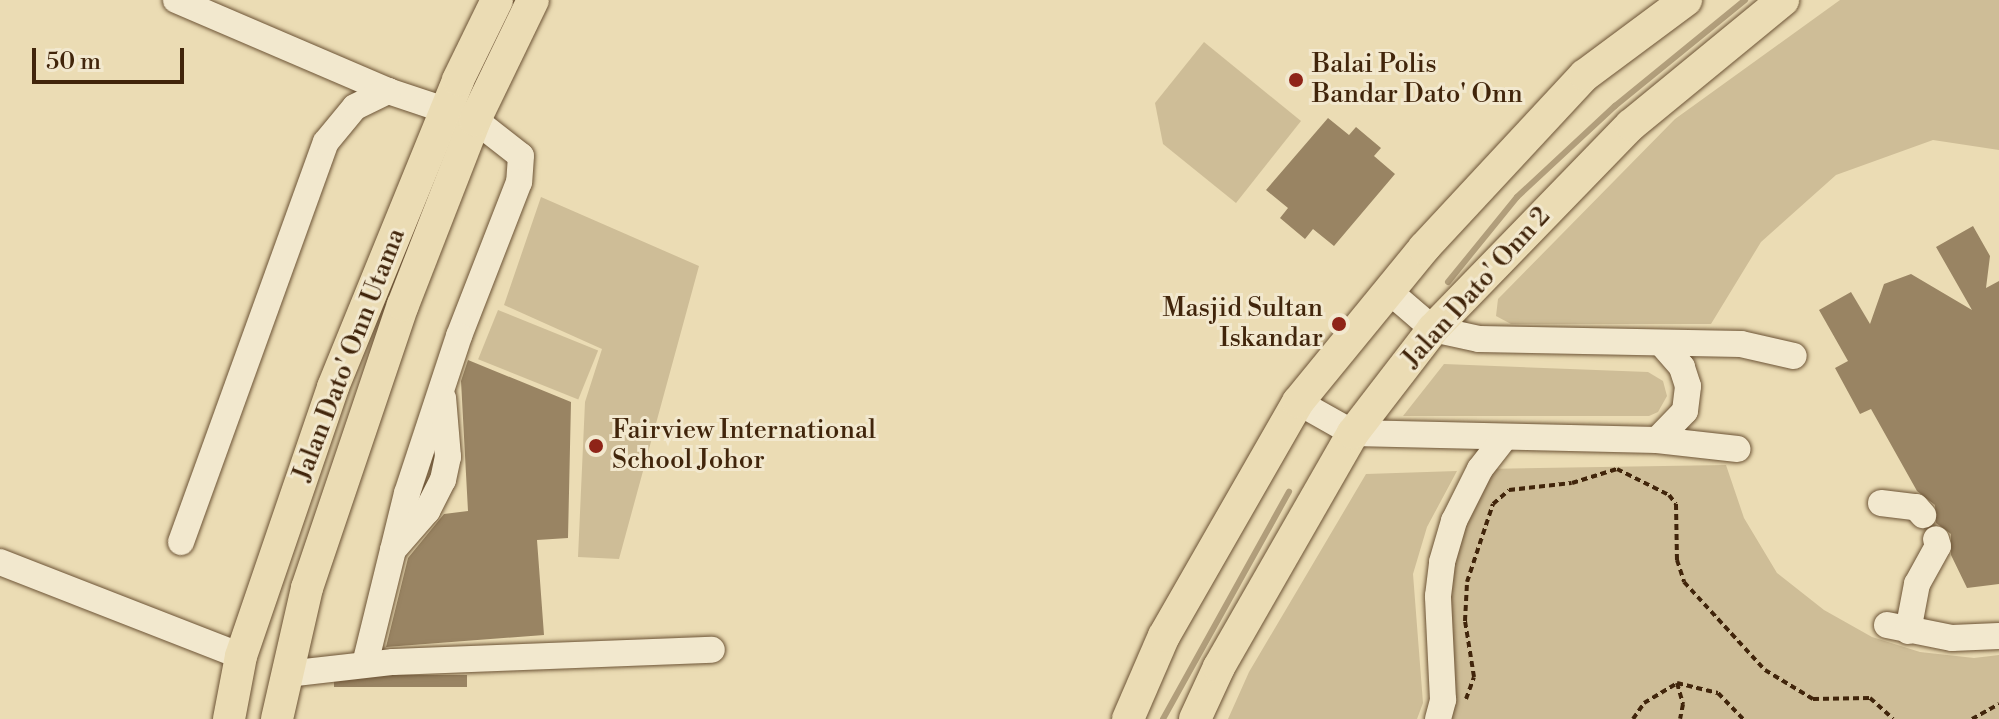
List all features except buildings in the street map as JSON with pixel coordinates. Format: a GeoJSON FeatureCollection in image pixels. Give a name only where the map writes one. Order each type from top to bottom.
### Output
{"type":"FeatureCollection","features":[{"type":"Feature","properties":{"kind":"main road","name":"Jalan Dato' Onn Utama"},"geometry":{"type":"LineString","coordinates":[[277,719],[307,588],[403,305],[497,0]]}},
{"type":"Feature","properties":{"kind":"main road","name":"Jalan Dato' Onn Utama"},"geometry":{"type":"LineString","coordinates":[[229,719],[241,656],[333,387],[462,114],[533,0]]}},
{"type":"Feature","properties":{"kind":"main road"},"geometry":{"type":"LineString","coordinates":[[1128,719],[1164,636],[1298,402],[1390,292],[1585,75],[1686,0]]}},
{"type":"Feature","properties":{"kind":"main road","name":"Jalan Dato' Onn 2"},"geometry":{"type":"LineString","coordinates":[[1195,719],[1219,667],[1353,433],[1433,329],[1631,125],[1783,0]]}},
{"type":"Feature","properties":{"kind":"main road"},"geometry":{"type":"LineString","coordinates":[[269,577],[307,588]]}},
{"type":"Feature","properties":{"kind":"lane"},"geometry":{"type":"LineString","coordinates":[[176,0],[388,91],[462,114],[515,148],[522,166],[442,391],[448,457],[443,480],[427,511],[390,554],[365,664]]}},
{"type":"Feature","properties":{"kind":"lane"},"geometry":{"type":"LineString","coordinates":[[181,542],[326,142],[355,107],[388,91]]}},
{"type":"Feature","properties":{"kind":"lane"},"geometry":{"type":"LineString","coordinates":[[1390,292],[1433,329],[1479,339],[1741,344],[1794,356]]}},
{"type":"Feature","properties":{"kind":"lane"},"geometry":{"type":"LineString","coordinates":[[1657,440],[1685,411],[1688,386],[1682,367],[1662,344]]}},
{"type":"Feature","properties":{"kind":"lane"},"geometry":{"type":"LineString","coordinates":[[1298,402],[1353,433],[1657,440],[1737,449]]}},
{"type":"Feature","properties":{"kind":"lane"},"geometry":{"type":"LineString","coordinates":[[1438,719],[1443,700],[1438,596],[1442,562],[1454,521],[1480,469],[1504,438]]}},
{"type":"Feature","properties":{"kind":"lane"},"geometry":{"type":"LineString","coordinates":[[1881,503],[1916,507],[1923,515]]}},
{"type":"Feature","properties":{"kind":"lane"},"geometry":{"type":"LineString","coordinates":[[1936,539],[1938,546],[1898,628],[1952,638],[1999,636]]}},
{"type":"Feature","properties":{"kind":"lane"},"geometry":{"type":"LineString","coordinates":[[0,562],[241,656]]}},
{"type":"Feature","properties":{"kind":"lane"},"geometry":{"type":"LineString","coordinates":[[287,674],[365,664],[712,650]]}},
{"type":"Feature","properties":{"kind":"path"},"geometry":{"type":"LineString","coordinates":[[1464,705],[1474,677],[1465,621],[1467,582],[1493,504],[1509,490],[1572,483],[1617,469],[1669,495],[1676,504],[1677,560],[1684,582],[1765,670],[1813,699],[1870,698],[1893,719]]}},
{"type":"Feature","properties":{"kind":"path"},"geometry":{"type":"LineString","coordinates":[[1633,719],[1644,703],[1677,683],[1718,693],[1743,719]]}},
{"type":"Feature","properties":{"kind":"path"},"geometry":{"type":"LineString","coordinates":[[1677,683],[1683,704],[1680,719]]}},
{"type":"Feature","properties":{"kind":"path"},"geometry":{"type":"LineString","coordinates":[[1972,719],[1999,704]]}},
{"type":"Feature","properties":{"kind":"shaded area"},"geometry":{"type":"Polygon","coordinates":[[[1840,0],[1999,0],[1999,150],[1933,140],[1836,175],[1761,242],[1711,324],[1511,324],[1496,316],[1498,299],[1675,119],[1840,0]]]}},
{"type":"Feature","properties":{"kind":"shaded area"},"geometry":{"type":"Polygon","coordinates":[[[1204,42],[1301,121],[1236,203],[1163,144],[1155,103],[1204,42]]]}},
{"type":"Feature","properties":{"kind":"shaded area"},"geometry":{"type":"Polygon","coordinates":[[[541,197],[699,266],[619,559],[578,557],[585,402],[602,349],[504,305],[541,197]]]}},
{"type":"Feature","properties":{"kind":"shaded area"},"geometry":{"type":"Polygon","coordinates":[[[498,310],[598,350],[578,400],[478,359],[498,310]]]}},
{"type":"Feature","properties":{"kind":"shaded area"},"geometry":{"type":"Polygon","coordinates":[[[1444,364],[1648,372],[1663,381],[1667,396],[1658,412],[1649,416],[1403,416],[1444,364]]]}},
{"type":"Feature","properties":{"kind":"shaded area"},"geometry":{"type":"Polygon","coordinates":[[[1726,465],[1744,518],[1777,573],[1824,610],[1872,637],[1920,652],[1974,658],[1999,655],[1999,719],[1436,719],[1439,565],[1482,469],[1726,465]]]}},
{"type":"Feature","properties":{"kind":"shaded area"},"geometry":{"type":"Polygon","coordinates":[[[1457,471],[1427,527],[1413,574],[1423,703],[1417,719],[1228,719],[1249,672],[1366,474],[1457,471]]]}},
{"type":"Feature","properties":{"kind":"waterway"},"geometry":{"type":"LineString","coordinates":[[1448,282],[1517,197],[1615,106],[1745,0]]}},
{"type":"Feature","properties":{"kind":"waterway"},"geometry":{"type":"LineString","coordinates":[[1163,719],[1289,492]]}},
{"type":"Feature","properties":{"kind":"place","name":"Balai Polis Bandar Dato' Onn"},"geometry":{"type":"Point","coordinates":[1296,80]}},
{"type":"Feature","properties":{"kind":"place","name":"Masjid Sultan Iskandar"},"geometry":{"type":"Point","coordinates":[1339,324]}},
{"type":"Feature","properties":{"kind":"place","name":"Fairview International School Johor"},"geometry":{"type":"Point","coordinates":[596,446]}}]}
